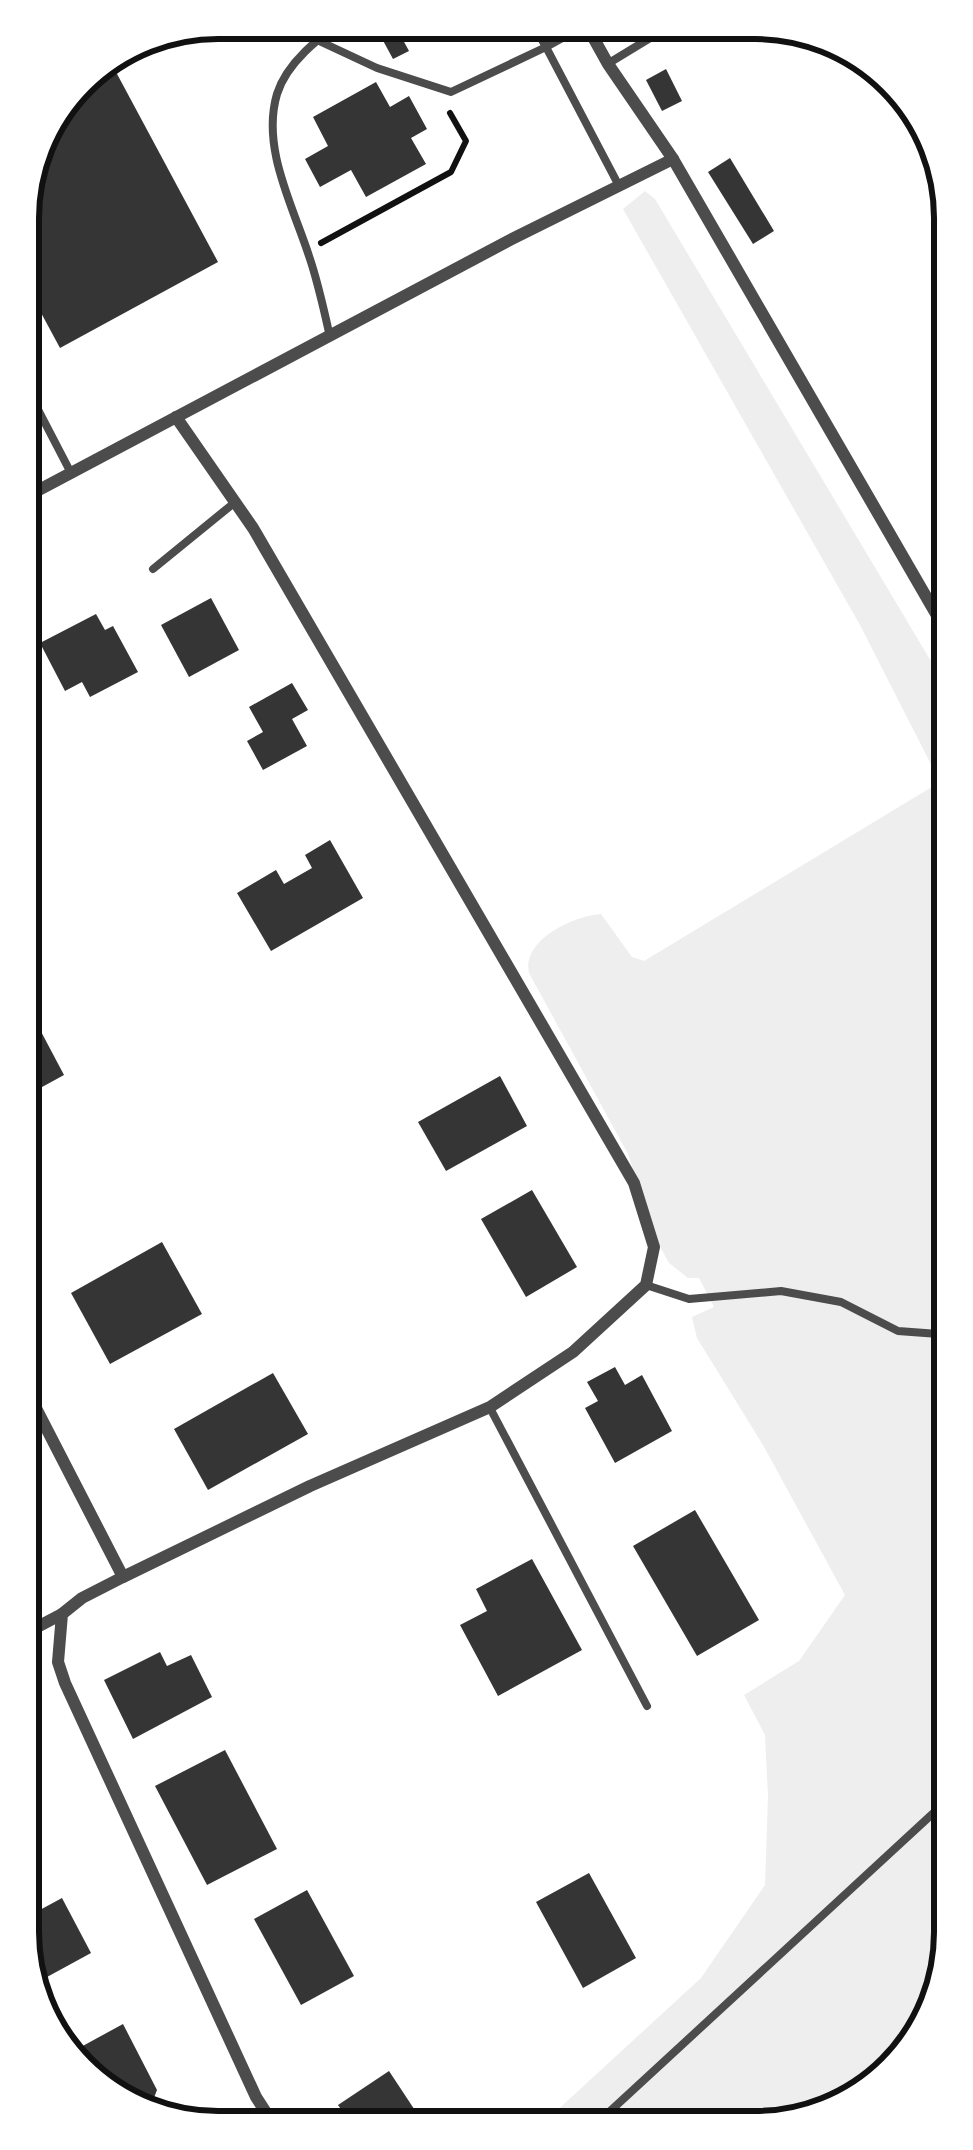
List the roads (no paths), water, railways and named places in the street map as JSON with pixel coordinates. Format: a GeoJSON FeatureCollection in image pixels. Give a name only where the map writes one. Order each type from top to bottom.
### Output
{"type":"FeatureCollection","features":[{"type":"Feature","properties":{"kind":"street"},"geometry":{"type":"LineString","coordinates":[[594,39],[673,159],[934,610]]}},
{"type":"Feature","properties":{"kind":"street"},"geometry":{"type":"LineString","coordinates":[[39,490],[673,159]]}},
{"type":"Feature","properties":{"kind":"street"},"geometry":{"type":"LineString","coordinates":[[39,1626],[82,1598],[310,1486],[490,1407],[573,1352],[646,1285],[654,1246],[634,1183],[253,528],[176,417]]}},
{"type":"Feature","properties":{"kind":"street"},"geometry":{"type":"LineString","coordinates":[[39,1414],[123,1577]]}},
{"type":"Feature","properties":{"kind":"street"},"geometry":{"type":"LineString","coordinates":[[62,1614],[58,1662],[65,1683],[265,2111]]}},
{"type":"Feature","properties":{"kind":"lane"},"geometry":{"type":"LineString","coordinates":[[542,39],[618,184]]}},
{"type":"Feature","properties":{"kind":"lane"},"geometry":{"type":"LineString","coordinates":[[330,339],[308,250],[279,170],[272,128],[278,92],[292,66],[316,40],[377,68],[451,92],[559,39]]}},
{"type":"Feature","properties":{"kind":"lane"},"geometry":{"type":"LineString","coordinates":[[608,64],[649,39]]}},
{"type":"Feature","properties":{"kind":"lane"},"geometry":{"type":"LineString","coordinates":[[39,412],[71,474]]}},
{"type":"Feature","properties":{"kind":"lane"},"geometry":{"type":"LineString","coordinates":[[153,569],[234,503]]}},
{"type":"Feature","properties":{"kind":"lane"},"geometry":{"type":"LineString","coordinates":[[646,1285],[689,1299],[781,1291],[841,1302],[898,1331],[934,1334]]}},
{"type":"Feature","properties":{"kind":"lane"},"geometry":{"type":"LineString","coordinates":[[490,1407],[647,1706]]}},
{"type":"Feature","properties":{"kind":"lane"},"geometry":{"type":"LineString","coordinates":[[611,2111],[934,1812]]}}]}
